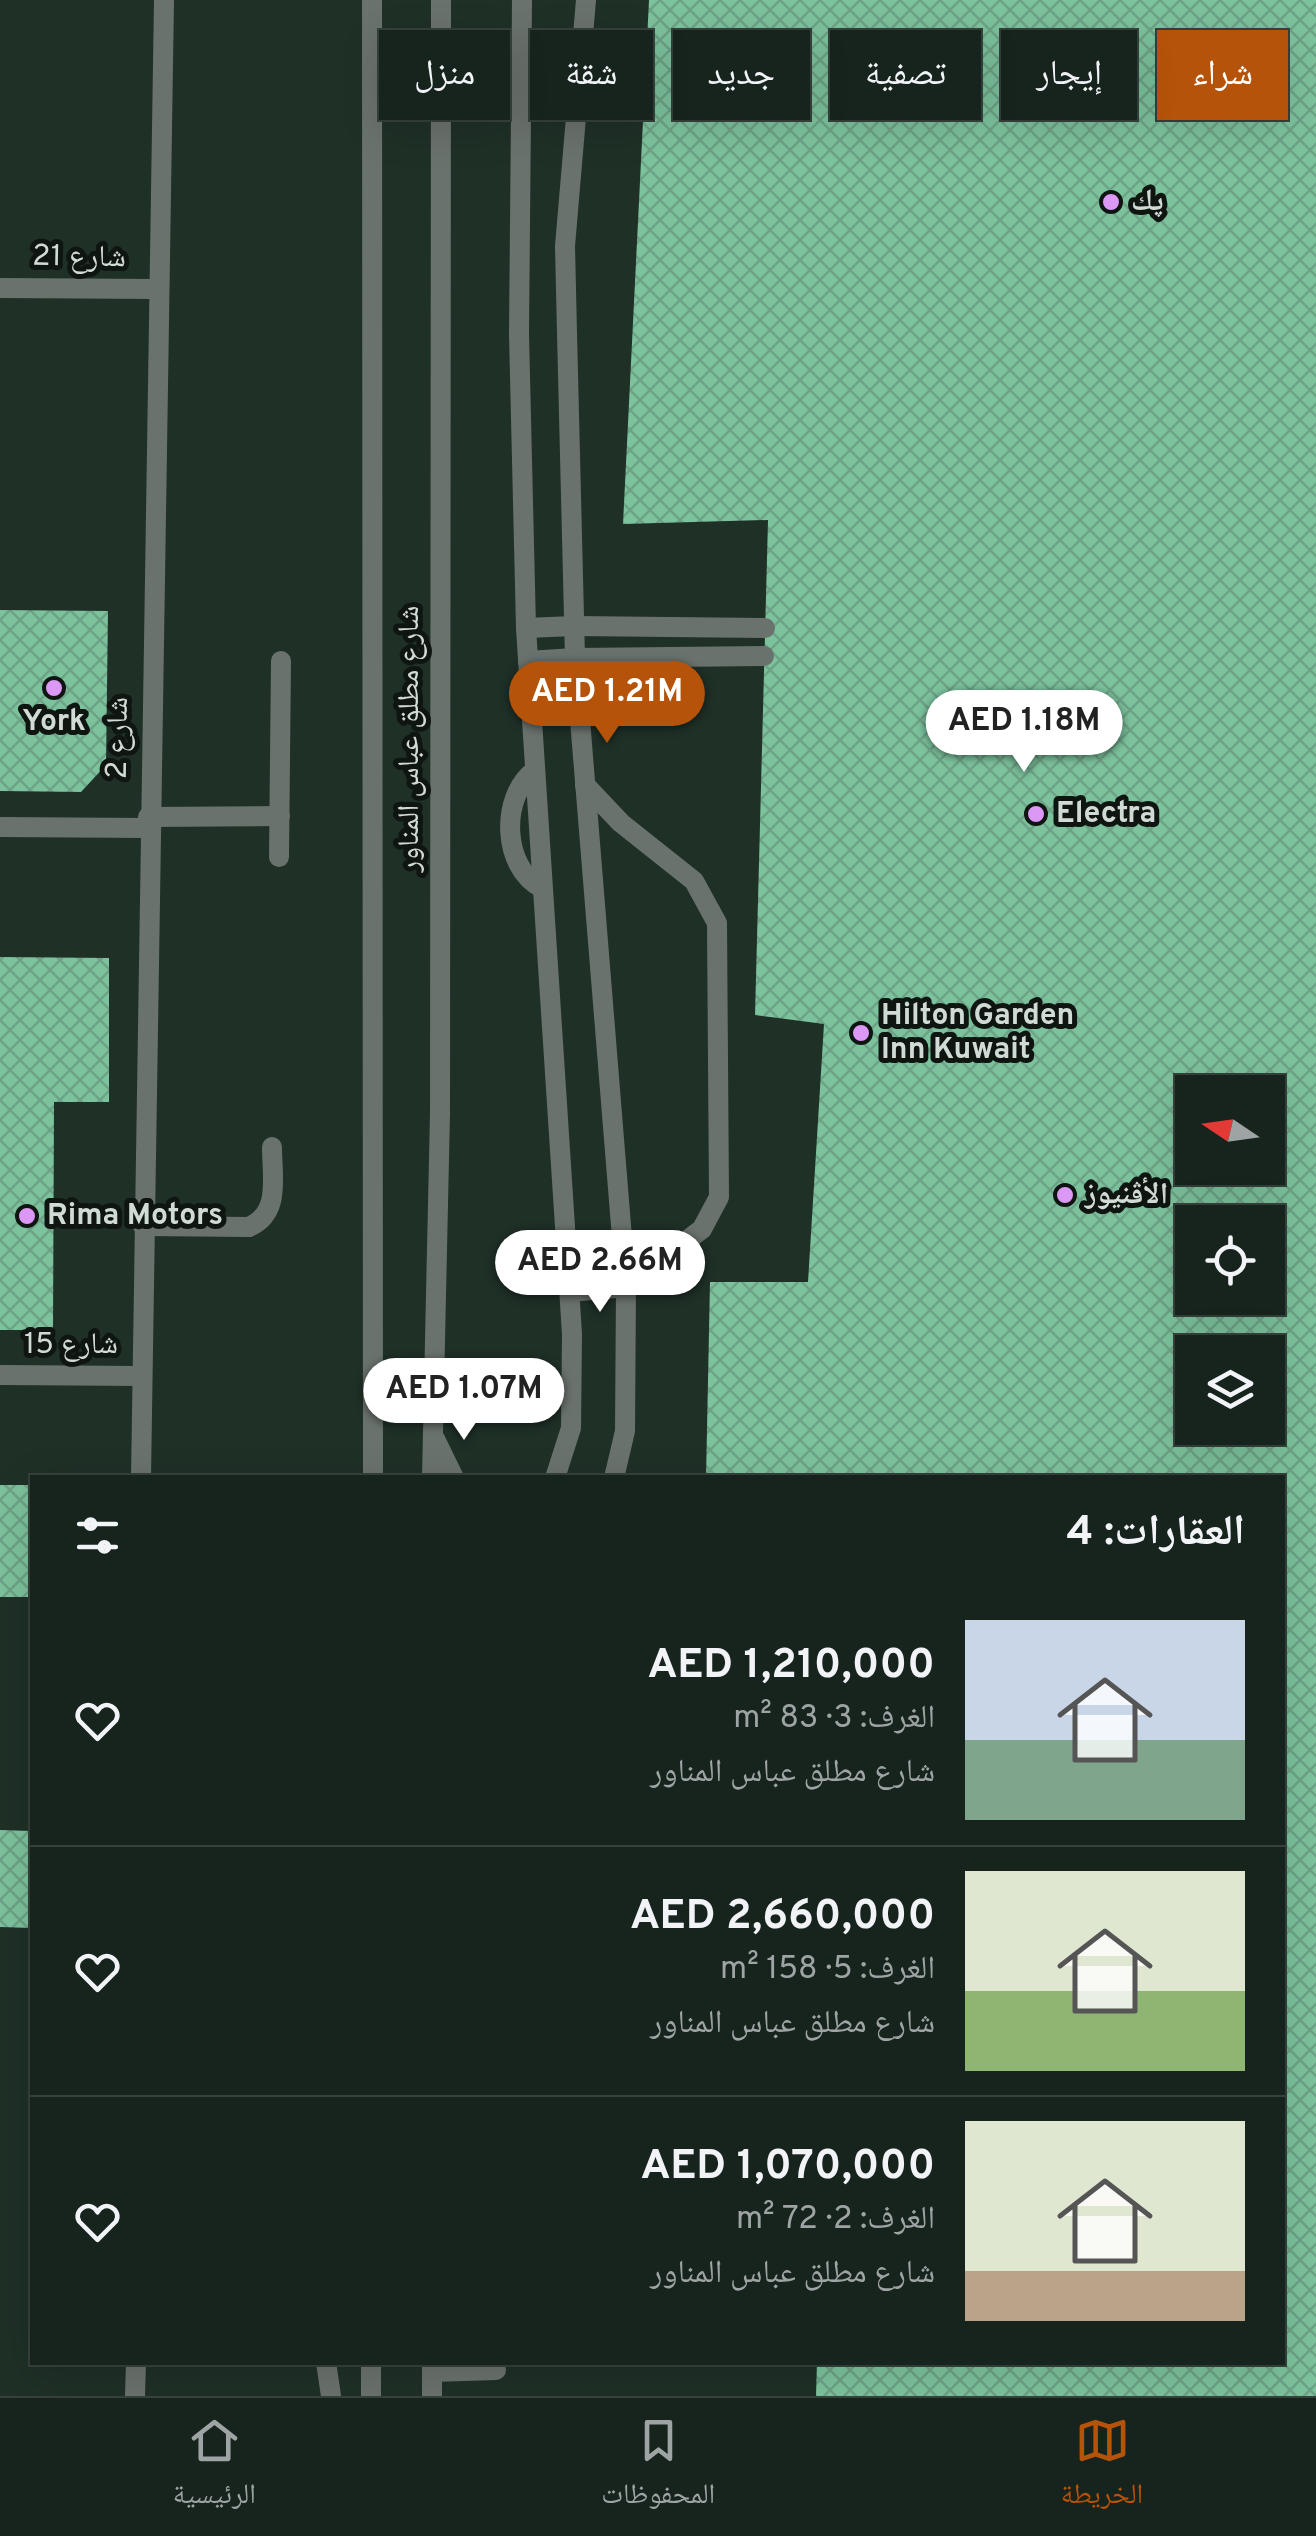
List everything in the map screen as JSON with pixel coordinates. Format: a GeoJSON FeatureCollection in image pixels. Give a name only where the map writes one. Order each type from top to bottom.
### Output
{"type":"FeatureCollection","features":[{"type":"Feature","properties":{"kind":"street","name":"شارع 2"},"geometry":{"type":"LineString","coordinates":[[141,1475],[148,822],[164,0]]}},
{"type":"Feature","properties":{"kind":"street","name":"شارع مطلق عباس المناور"},"geometry":{"type":"LineString","coordinates":[[372,0],[373,1475]]}},
{"type":"Feature","properties":{"kind":"street","name":"شارع مطلق عباس المناور"},"geometry":{"type":"LineString","coordinates":[[432,1475],[440,1113],[442,0]]}},
{"type":"Feature","properties":{"kind":"street"},"geometry":{"type":"LineString","coordinates":[[522,0],[520,334],[526,628],[569,1292],[571,1428],[556,1475]]}},
{"type":"Feature","properties":{"kind":"street"},"geometry":{"type":"LineString","coordinates":[[586,0],[565,246],[575,658],[626,1288],[625,1431],[615,1475]]}},
{"type":"Feature","properties":{"kind":"street","name":"شارع 21"},"geometry":{"type":"LineString","coordinates":[[0,288],[157,289]]}},
{"type":"Feature","properties":{"kind":"street"},"geometry":{"type":"LineString","coordinates":[[526,628],[765,628]]}},
{"type":"Feature","properties":{"kind":"street"},"geometry":{"type":"LineString","coordinates":[[528,661],[764,656]]}},
{"type":"Feature","properties":{"kind":"street"},"geometry":{"type":"LineString","coordinates":[[279,857],[281,661]]}},
{"type":"Feature","properties":{"kind":"street"},"geometry":{"type":"LineString","coordinates":[[569,1292],[626,1288],[702,1229],[718,1198],[716,923],[694,881],[621,823],[586,784]]}},
{"type":"Feature","properties":{"kind":"street"},"geometry":{"type":"LineString","coordinates":[[0,827],[280,816]]}},
{"type":"Feature","properties":{"kind":"street"},"geometry":{"type":"LineString","coordinates":[[143,1226],[249,1226],[264,1220],[271,1212],[272,1147]]}},
{"type":"Feature","properties":{"kind":"street","name":"شارع 15"},"geometry":{"type":"LineString","coordinates":[[0,1375],[141,1376]]}},
{"type":"Feature","properties":{"kind":"street"},"geometry":{"type":"LineString","coordinates":[[430,1431],[452,1475]]}},
{"type":"Feature","properties":{"kind":"street"},"geometry":{"type":"LineString","coordinates":[[136,2365],[136,2396]]}},
{"type":"Feature","properties":{"kind":"street"},"geometry":{"type":"LineString","coordinates":[[326,2365],[331,2396]]}},
{"type":"Feature","properties":{"kind":"street"},"geometry":{"type":"LineString","coordinates":[[371,2365],[371,2396]]}},
{"type":"Feature","properties":{"kind":"street"},"geometry":{"type":"LineString","coordinates":[[432,2396],[432,2367],[496,2370]]}},
{"type":"Feature","properties":{"kind":"building","name":"الأڤنيوز"},"geometry":{"type":"Polygon","coordinates":[[[649,0],[1316,0],[1316,2396],[816,2396],[817,2365],[1285,2365],[1285,1475],[706,1475],[710,1282],[808,1282],[824,1024],[755,1015],[768,520],[623,524],[643,120],[653,120],[649,0]]]}},
{"type":"Feature","properties":{"kind":"building","name":"York"},"geometry":{"type":"Polygon","coordinates":[[[0,610],[108,611],[106,765],[81,792],[0,791],[0,610]]]}},
{"type":"Feature","properties":{"kind":"building","name":"Rima Motors"},"geometry":{"type":"Polygon","coordinates":[[[0,957],[109,958],[109,1102],[54,1102],[53,1330],[0,1330],[0,957]]]}},
{"type":"Feature","properties":{"kind":"building"},"geometry":{"type":"Polygon","coordinates":[[[0,1485],[30,1485],[30,1597],[0,1597],[0,1485]]]}},
{"type":"Feature","properties":{"kind":"building"},"geometry":{"type":"Polygon","coordinates":[[[0,1830],[30,1831],[30,1928],[0,1927],[0,1830]]]}},
{"type":"Feature","properties":{"kind":"place","name":"پك"},"geometry":{"type":"Point","coordinates":[1111,202]}},
{"type":"Feature","properties":{"kind":"place","name":"York"},"geometry":{"type":"Point","coordinates":[54,688]}},
{"type":"Feature","properties":{"kind":"place","name":"Electra"},"geometry":{"type":"Point","coordinates":[1036,814]}},
{"type":"Feature","properties":{"kind":"place","name":"Hilton Garden Inn Kuwait"},"geometry":{"type":"Point","coordinates":[861,1033]}},
{"type":"Feature","properties":{"kind":"place","name":"الأڤنيوز"},"geometry":{"type":"Point","coordinates":[1065,1195]}},
{"type":"Feature","properties":{"kind":"place","name":"Rima Motors"},"geometry":{"type":"Point","coordinates":[27,1216]}}]}
